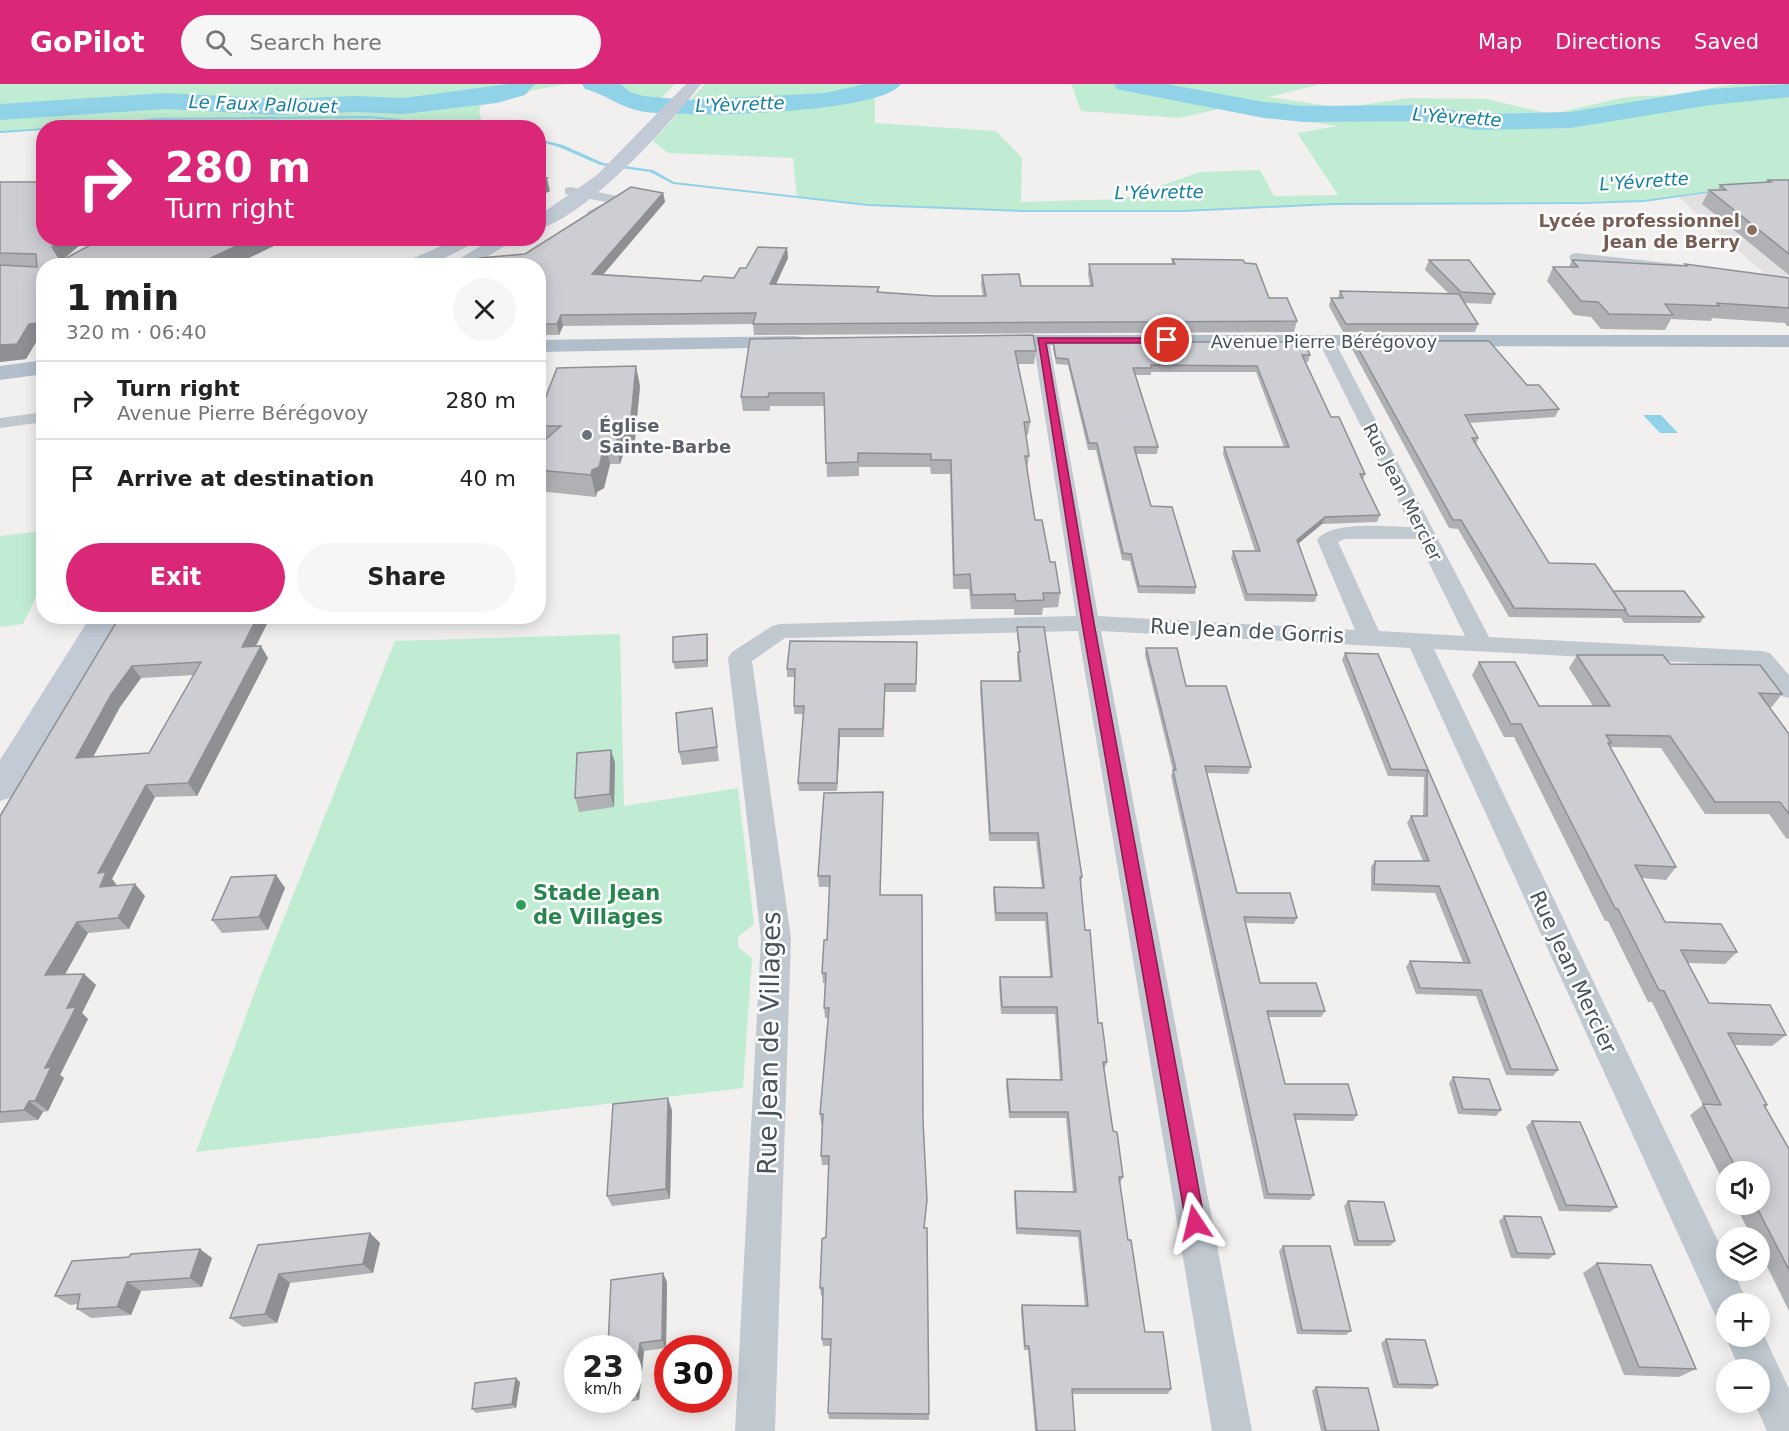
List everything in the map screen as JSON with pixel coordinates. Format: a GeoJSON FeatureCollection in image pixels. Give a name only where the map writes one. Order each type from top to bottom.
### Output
{"type":"FeatureCollection","features":[{"type":"Feature","properties":{"kind":"main road"},"geometry":{"type":"LineString","coordinates":[[546,218],[618,165],[694,84]]}},
{"type":"Feature","properties":{"kind":"main road"},"geometry":{"type":"LineString","coordinates":[[546,204],[578,193]]}},
{"type":"Feature","properties":{"kind":"main road"},"geometry":{"type":"LineString","coordinates":[[436,258],[471,246]]}},
{"type":"Feature","properties":{"kind":"main road"},"geometry":{"type":"LineString","coordinates":[[446,258],[472,246]]}},
{"type":"Feature","properties":{"kind":"main road"},"geometry":{"type":"LineString","coordinates":[[463,258],[473,246]]}},
{"type":"Feature","properties":{"kind":"main road","name":"Avenue Pierre Bérégovoy"},"geometry":{"type":"LineString","coordinates":[[967,341],[1789,341]]}},
{"type":"Feature","properties":{"kind":"main road","name":"Avenue Pierre Bérégovoy"},"geometry":{"type":"LineString","coordinates":[[1678,341],[1789,347]]}},
{"type":"Feature","properties":{"kind":"main road"},"geometry":{"type":"LineString","coordinates":[[546,346],[817,342]]}},
{"type":"Feature","properties":{"kind":"main road"},"geometry":{"type":"LineString","coordinates":[[3,373],[36,368]]}},
{"type":"Feature","properties":{"kind":"main road"},"geometry":{"type":"LineString","coordinates":[[0,788],[101,624]]}},
{"type":"Feature","properties":{"kind":"street"},"geometry":{"type":"LineString","coordinates":[[578,193],[618,200],[579,223]]}},
{"type":"Feature","properties":{"kind":"street"},"geometry":{"type":"LineString","coordinates":[[476,246],[494,258]]}},
{"type":"Feature","properties":{"kind":"street"},"geometry":{"type":"LineString","coordinates":[[1576,257],[1633,261],[1700,271]]}},
{"type":"Feature","properties":{"kind":"street"},"geometry":{"type":"LineString","coordinates":[[1041,340],[1088,623],[1232,1431]]}},
{"type":"Feature","properties":{"kind":"street","name":"Rue Jean Mercier"},"geometry":{"type":"LineString","coordinates":[[1326,340],[1423,533],[1482,644]]}},
{"type":"Feature","properties":{"kind":"street"},"geometry":{"type":"LineString","coordinates":[[0,423],[36,418]]}},
{"type":"Feature","properties":{"kind":"street"},"geometry":{"type":"LineString","coordinates":[[1370,637],[1327,540],[1342,533],[1423,533]]}},
{"type":"Feature","properties":{"kind":"street","name":"Rue Jean de Gorris"},"geometry":{"type":"LineString","coordinates":[[740,658],[780,631],[1088,623],[1762,659],[1789,690]]}},
{"type":"Feature","properties":{"kind":"street","name":"Rue Jean Mercier"},"geometry":{"type":"LineString","coordinates":[[1418,640],[1724,1293]]}},
{"type":"Feature","properties":{"kind":"street","name":"Rue Jean de Villages"},"geometry":{"type":"LineString","coordinates":[[740,658],[776,938],[755,1431]]}},
{"type":"Feature","properties":{"kind":"street"},"geometry":{"type":"LineString","coordinates":[[1749,1347],[1788,1431]]}},
{"type":"Feature","properties":{"kind":"shaded area","name":"Lycée professionnel Jean de Berry"},"geometry":{"type":"Polygon","coordinates":[[[1789,183],[1789,279],[1765,274],[1676,195],[1789,183]]]}},
{"type":"Feature","properties":{"kind":"green space"},"geometry":{"type":"Polygon","coordinates":[[[0,84],[566,84],[482,100],[479,112],[482,120],[36,120],[36,130],[0,133],[0,84]]]}},
{"type":"Feature","properties":{"kind":"green space"},"geometry":{"type":"Polygon","coordinates":[[[607,84],[675,84],[658,101],[628,93],[607,84]]]}},
{"type":"Feature","properties":{"kind":"green space"},"geometry":{"type":"Polygon","coordinates":[[[705,84],[900,84],[875,95],[875,123],[996,131],[1022,158],[1021,202],[1123,199],[1200,172],[1260,170],[1274,196],[1338,195],[1297,133],[1338,126],[1219,109],[1179,118],[1081,111],[1071,84],[1320,84],[1268,97],[1343,108],[1409,98],[1486,99],[1551,114],[1626,97],[1671,95],[1735,84],[1789,84],[1789,183],[1644,201],[1333,204],[1183,211],[1024,211],[868,205],[797,198],[793,158],[668,153],[653,141],[705,84]]]}},
{"type":"Feature","properties":{"kind":"green space"},"geometry":{"type":"Polygon","coordinates":[[[36,532],[36,597],[23,624],[0,627],[0,536],[36,532]]]}},
{"type":"Feature","properties":{"kind":"green space","name":"Stade Jean de Villages"},"geometry":{"type":"Polygon","coordinates":[[[620,634],[624,806],[738,788],[754,924],[738,937],[738,947],[752,958],[743,1088],[196,1152],[261,975],[395,641],[620,634]]]}},
{"type":"Feature","properties":{"kind":"water"},"geometry":{"type":"Polygon","coordinates":[[[1643,415],[1661,415],[1678,433],[1660,433],[1643,415]]]}},
{"type":"Feature","properties":{"kind":"building"},"geometry":{"type":"Polygon","coordinates":[[[1767,180],[1789,180],[1789,254],[1709,190],[1726,190],[1720,185],[1771,182],[1767,180]]]}},
{"type":"Feature","properties":{"kind":"building"},"geometry":{"type":"Polygon","coordinates":[[[0,182],[36,182],[36,246],[53,246],[59,258],[36,258],[36,254],[0,253],[0,182]]]}},
{"type":"Feature","properties":{"kind":"building"},"geometry":{"type":"Polygon","coordinates":[[[631,187],[663,193],[592,274],[701,281],[704,276],[734,278],[740,268],[746,268],[758,247],[787,248],[770,284],[879,287],[877,292],[934,296],[986,296],[982,275],[1019,274],[1021,286],[1093,286],[1089,264],[1175,264],[1172,259],[1243,260],[1245,263],[1256,264],[1269,298],[1287,298],[1297,321],[753,324],[756,313],[561,315],[557,324],[546,324],[546,258],[480,258],[525,254],[538,246],[546,246],[546,241],[631,187]]]}},
{"type":"Feature","properties":{"kind":"building"},"geometry":{"type":"Polygon","coordinates":[[[88,246],[236,246],[211,258],[66,258],[88,246]]]}},
{"type":"Feature","properties":{"kind":"building"},"geometry":{"type":"Polygon","coordinates":[[[1429,260],[1469,260],[1495,294],[1461,292],[1429,260]]]}},
{"type":"Feature","properties":{"kind":"building"},"geometry":{"type":"Polygon","coordinates":[[[1572,260],[1687,266],[1685,264],[1789,278],[1789,308],[1717,303],[1719,306],[1665,304],[1673,315],[1609,314],[1598,302],[1581,301],[1553,267],[1578,267],[1572,260]]]}},
{"type":"Feature","properties":{"kind":"building"},"geometry":{"type":"Polygon","coordinates":[[[0,265],[36,267],[36,323],[29,324],[17,344],[0,345],[0,265]]]}},
{"type":"Feature","properties":{"kind":"building"},"geometry":{"type":"Polygon","coordinates":[[[1340,291],[1459,294],[1478,324],[1346,324],[1331,298],[1343,298],[1340,291]]]}},
{"type":"Feature","properties":{"kind":"building"},"geometry":{"type":"Polygon","coordinates":[[[1033,335],[1036,351],[1015,351],[1030,422],[1024,422],[1029,456],[1025,456],[1035,520],[1042,520],[1050,562],[1055,562],[1060,593],[1043,593],[1044,600],[1016,601],[1015,594],[972,595],[970,574],[954,575],[951,460],[931,460],[931,454],[858,453],[858,462],[826,463],[824,393],[769,393],[768,397],[741,397],[750,339],[1033,335]]]}},
{"type":"Feature","properties":{"kind":"building"},"geometry":{"type":"Polygon","coordinates":[[[1354,341],[1489,341],[1527,385],[1539,385],[1559,409],[1465,415],[1478,438],[1472,438],[1549,563],[1595,564],[1626,610],[1514,608],[1461,520],[1453,520],[1354,341]]]}},
{"type":"Feature","properties":{"kind":"building"},"geometry":{"type":"Polygon","coordinates":[[[1053,342],[1304,342],[1310,355],[1302,355],[1331,417],[1339,417],[1365,474],[1360,474],[1380,515],[1325,517],[1297,540],[1317,595],[1247,594],[1233,551],[1260,551],[1224,447],[1289,447],[1257,366],[1151,365],[1152,368],[1133,368],[1158,447],[1134,447],[1151,506],[1172,507],[1196,587],[1139,586],[1131,554],[1123,553],[1097,443],[1089,443],[1068,359],[1056,358],[1053,342]]]}},
{"type":"Feature","properties":{"kind":"building","name":"Église Sainte-Barbe"},"geometry":{"type":"Polygon","coordinates":[[[636,366],[631,418],[626,433],[619,434],[616,443],[605,443],[599,467],[592,470],[591,475],[546,471],[546,439],[561,426],[546,426],[546,396],[557,368],[636,366]]]}},
{"type":"Feature","properties":{"kind":"building"},"geometry":{"type":"Polygon","coordinates":[[[1613,591],[1684,591],[1704,617],[1629,616],[1613,591]]]}},
{"type":"Feature","properties":{"kind":"building"},"geometry":{"type":"Polygon","coordinates":[[[115,624],[254,624],[242,647],[261,646],[188,783],[146,785],[98,873],[106,872],[100,887],[135,884],[118,918],[77,922],[45,975],[84,974],[67,1008],[76,1007],[45,1068],[51,1067],[35,1101],[29,1101],[24,1110],[0,1112],[0,816],[115,624]],[[201,662],[132,666],[111,695],[76,758],[149,753],[201,662]]]}},
{"type":"Feature","properties":{"kind":"building"},"geometry":{"type":"Polygon","coordinates":[[[1017,627],[1044,627],[1082,877],[1080,877],[1085,930],[1090,930],[1098,1023],[1102,1023],[1107,1062],[1103,1062],[1113,1131],[1117,1132],[1123,1177],[1119,1177],[1128,1240],[1131,1240],[1145,1332],[1163,1332],[1171,1389],[1072,1389],[1075,1431],[1037,1431],[1029,1346],[1025,1346],[1022,1305],[1088,1306],[1080,1231],[1017,1228],[1015,1191],[1076,1192],[1068,1112],[1010,1112],[1007,1079],[1062,1080],[1057,1007],[1002,1007],[1000,977],[1052,977],[1047,913],[996,913],[994,887],[1044,888],[1038,833],[990,833],[981,681],[1021,681],[1017,627]]]}},
{"type":"Feature","properties":{"kind":"building"},"geometry":{"type":"Polygon","coordinates":[[[707,634],[707,660],[673,662],[673,637],[707,634]]]}},
{"type":"Feature","properties":{"kind":"building"},"geometry":{"type":"Polygon","coordinates":[[[790,641],[917,642],[916,684],[885,684],[883,729],[839,729],[837,783],[798,783],[804,706],[794,706],[795,669],[787,669],[790,641]]]}},
{"type":"Feature","properties":{"kind":"building"},"geometry":{"type":"Polygon","coordinates":[[[1146,648],[1177,648],[1186,686],[1226,686],[1251,767],[1205,766],[1237,893],[1290,893],[1297,918],[1244,917],[1260,983],[1316,983],[1325,1011],[1267,1011],[1285,1084],[1348,1084],[1357,1115],[1294,1114],[1314,1195],[1268,1194],[1173,770],[1176,770],[1146,648]]]}},
{"type":"Feature","properties":{"kind":"building"},"geometry":{"type":"Polygon","coordinates":[[[1345,653],[1378,654],[1558,1070],[1511,1069],[1481,990],[1420,988],[1410,961],[1470,963],[1439,886],[1374,884],[1375,861],[1429,861],[1411,816],[1427,816],[1427,770],[1391,769],[1345,653]]]}},
{"type":"Feature","properties":{"kind":"building"},"geometry":{"type":"Polygon","coordinates":[[[1577,655],[1663,655],[1670,664],[1760,665],[1782,694],[1759,693],[1789,734],[1789,814],[1780,802],[1715,802],[1670,736],[1606,735],[1611,743],[1608,743],[1676,867],[1635,865],[1665,922],[1721,924],[1737,952],[1681,950],[1709,1003],[1770,1005],[1786,1035],[1728,1033],[1789,1149],[1789,1270],[1770,1233],[1770,1227],[1767,1227],[1761,1215],[1770,1215],[1770,1161],[1732,1161],[1703,1104],[1721,1105],[1664,991],[1659,990],[1618,909],[1615,908],[1521,724],[1511,724],[1479,662],[1515,662],[1539,706],[1610,706],[1577,655]]]}},
{"type":"Feature","properties":{"kind":"building"},"geometry":{"type":"Polygon","coordinates":[[[712,708],[717,747],[679,752],[676,713],[712,708]]]}},
{"type":"Feature","properties":{"kind":"building"},"geometry":{"type":"Polygon","coordinates":[[[611,750],[610,794],[575,798],[577,753],[611,750]]]}},
{"type":"Feature","properties":{"kind":"building"},"geometry":{"type":"Polygon","coordinates":[[[883,792],[880,895],[922,895],[923,1120],[927,1200],[924,1228],[927,1228],[929,1414],[828,1413],[831,1339],[822,1339],[823,1288],[820,1288],[822,1239],[826,1237],[829,1156],[821,1156],[823,1114],[820,1114],[829,1008],[824,1008],[826,973],[822,973],[824,940],[827,940],[830,876],[818,876],[824,793],[883,792]]]}},
{"type":"Feature","properties":{"kind":"building"},"geometry":{"type":"Polygon","coordinates":[[[276,875],[259,917],[212,920],[231,877],[276,875]]]}},
{"type":"Feature","properties":{"kind":"building"},"geometry":{"type":"Polygon","coordinates":[[[1453,1077],[1489,1079],[1501,1110],[1463,1109],[1453,1077]]]}},
{"type":"Feature","properties":{"kind":"building"},"geometry":{"type":"Polygon","coordinates":[[[668,1098],[666,1189],[607,1196],[613,1104],[668,1098]]]}},
{"type":"Feature","properties":{"kind":"building"},"geometry":{"type":"Polygon","coordinates":[[[1532,1121],[1580,1122],[1617,1207],[1566,1205],[1532,1121]]]}},
{"type":"Feature","properties":{"kind":"building"},"geometry":{"type":"Polygon","coordinates":[[[1348,1201],[1384,1202],[1395,1241],[1358,1241],[1348,1201]]]}},
{"type":"Feature","properties":{"kind":"building"},"geometry":{"type":"Polygon","coordinates":[[[1504,1216],[1541,1217],[1555,1254],[1517,1253],[1504,1216]]]}},
{"type":"Feature","properties":{"kind":"building"},"geometry":{"type":"Polygon","coordinates":[[[370,1233],[363,1264],[279,1274],[265,1314],[230,1318],[258,1245],[370,1233]]]}},
{"type":"Feature","properties":{"kind":"building"},"geometry":{"type":"Polygon","coordinates":[[[1283,1246],[1330,1246],[1351,1331],[1302,1330],[1283,1246]]]}},
{"type":"Feature","properties":{"kind":"building"},"geometry":{"type":"Polygon","coordinates":[[[200,1249],[190,1278],[127,1282],[117,1307],[77,1309],[80,1294],[55,1296],[72,1261],[200,1249]]]}},
{"type":"Feature","properties":{"kind":"building"},"geometry":{"type":"Polygon","coordinates":[[[1597,1263],[1651,1265],[1696,1369],[1639,1367],[1597,1263]]]}},
{"type":"Feature","properties":{"kind":"building"},"geometry":{"type":"Polygon","coordinates":[[[663,1273],[662,1335],[654,1335],[654,1341],[642,1343],[642,1335],[609,1335],[611,1280],[663,1273]]]}},
{"type":"Feature","properties":{"kind":"building"},"geometry":{"type":"Polygon","coordinates":[[[1386,1339],[1425,1340],[1438,1385],[1398,1384],[1386,1339]]]}},
{"type":"Feature","properties":{"kind":"building"},"geometry":{"type":"Polygon","coordinates":[[[516,1378],[512,1404],[472,1409],[475,1383],[516,1378]]]}},
{"type":"Feature","properties":{"kind":"building"},"geometry":{"type":"Polygon","coordinates":[[[1316,1387],[1368,1388],[1379,1431],[1326,1431],[1316,1387]]]}},
{"type":"Feature","properties":{"kind":"waterway","name":"Le Faux Pallouet"},"geometry":{"type":"LineString","coordinates":[[0,112],[165,101],[280,107],[355,104],[404,106],[497,95],[516,90],[523,84]]}},
{"type":"Feature","properties":{"kind":"waterway","name":"L'Yèvrette"},"geometry":{"type":"LineString","coordinates":[[594,84],[609,87],[621,97],[639,104],[687,108],[833,100],[889,84]]}},
{"type":"Feature","properties":{"kind":"waterway","name":"L'Yèvrette"},"geometry":{"type":"LineString","coordinates":[[1126,84],[1264,110],[1304,114],[1422,113],[1476,122],[1570,120],[1711,97],[1789,90]]}},
{"type":"Feature","properties":{"kind":"waterway","name":"L'Yévrette"},"geometry":{"type":"LineString","coordinates":[[148,120],[371,117],[399,120]]}},
{"type":"Feature","properties":{"kind":"waterway","name":"L'Yévrette"},"geometry":{"type":"LineString","coordinates":[[0,132],[36,130]]}},
{"type":"Feature","properties":{"kind":"waterway","name":"L'Yévrette"},"geometry":{"type":"LineString","coordinates":[[546,142],[561,146],[602,164],[651,171],[673,183],[868,205],[1024,211],[1183,211],[1333,204],[1644,201],[1718,191]]}},
{"type":"Feature","properties":{"kind":"place","name":"Lycée professionnel Jean de Berry"},"geometry":{"type":"Point","coordinates":[1752,230]}},
{"type":"Feature","properties":{"kind":"place","name":"Église Sainte-Barbe"},"geometry":{"type":"Point","coordinates":[587,435]}},
{"type":"Feature","properties":{"kind":"place","name":"Stade Jean de Villages"},"geometry":{"type":"Point","coordinates":[521,905]}},
{"type":"Feature","properties":{"kind":"route"},"geometry":{"type":"LineString","coordinates":[[1167,340],[1041,340],[1088,623],[1195,1223]]}}]}
